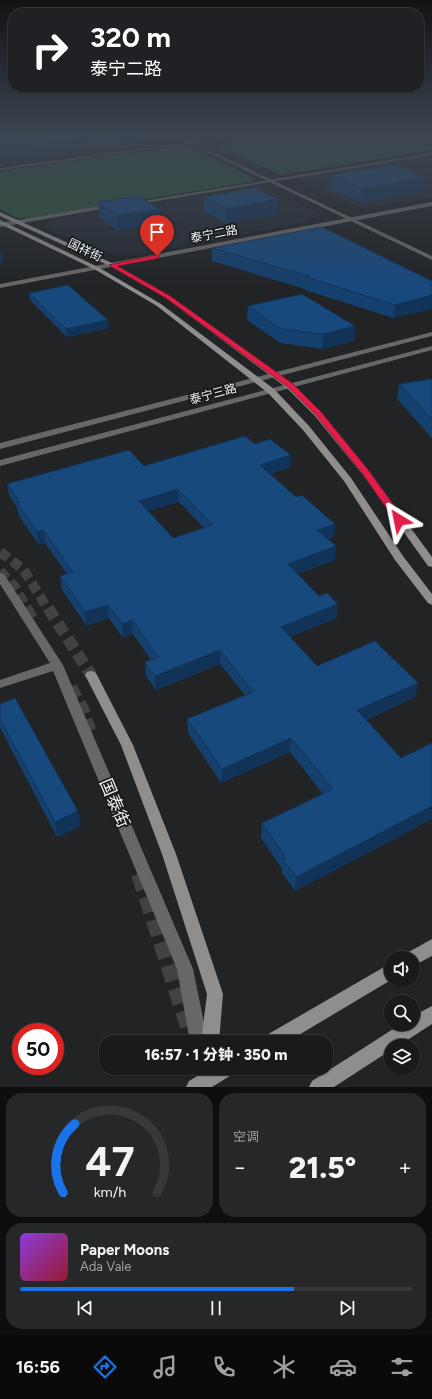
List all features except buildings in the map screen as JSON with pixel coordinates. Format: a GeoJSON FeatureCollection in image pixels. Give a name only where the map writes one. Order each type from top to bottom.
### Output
{"type":"FeatureCollection","features":[{"type":"Feature","properties":{"kind":"main road","name":"国祥街"},"geometry":{"type":"LineString","coordinates":[[0,214],[112,265],[168,297],[290,386],[318,414],[366,473],[416,544],[432,564]]}},
{"type":"Feature","properties":{"kind":"main road","name":"国祥街"},"geometry":{"type":"LineString","coordinates":[[1,224],[96,268],[159,304],[271,391],[306,428],[348,480],[399,558],[432,601]]}},
{"type":"Feature","properties":{"kind":"main road"},"geometry":{"type":"LineString","coordinates":[[91,675],[127,745],[169,854],[213,986],[215,994],[211,1035]]}},
{"type":"Feature","properties":{"kind":"main road"},"geometry":{"type":"LineString","coordinates":[[420,954],[432,947]]}},
{"type":"Feature","properties":{"kind":"main road"},"geometry":{"type":"LineString","coordinates":[[283,1035],[384,975]]}},
{"type":"Feature","properties":{"kind":"main road"},"geometry":{"type":"LineString","coordinates":[[318,1087],[432,1014]]}},
{"type":"Feature","properties":{"kind":"street"},"geometry":{"type":"LineString","coordinates":[[124,204],[229,187]]}},
{"type":"Feature","properties":{"kind":"street"},"geometry":{"type":"LineString","coordinates":[[284,187],[432,258]]}},
{"type":"Feature","properties":{"kind":"street"},"geometry":{"type":"LineString","coordinates":[[294,187],[432,251]]}},
{"type":"Feature","properties":{"kind":"street","name":"泰宁二路"},"geometry":{"type":"LineString","coordinates":[[0,286],[432,204]]}},
{"type":"Feature","properties":{"kind":"street"},"geometry":{"type":"LineString","coordinates":[[1,224],[117,206]]}},
{"type":"Feature","properties":{"kind":"street","name":"泰宁三路"},"geometry":{"type":"LineString","coordinates":[[0,446],[432,334]]}},
{"type":"Feature","properties":{"kind":"street","name":"泰宁三路"},"geometry":{"type":"LineString","coordinates":[[0,463],[432,348]]}},
{"type":"Feature","properties":{"kind":"street","name":"国泰街"},"geometry":{"type":"LineString","coordinates":[[0,576],[57,665],[185,969],[198,1035]]}},
{"type":"Feature","properties":{"kind":"street"},"geometry":{"type":"LineString","coordinates":[[0,684],[57,665]]}},
{"type":"Feature","properties":{"kind":"shaded area"},"geometry":{"type":"Polygon","coordinates":[[[249,187],[261,187],[322,214],[307,222],[132,256],[107,253],[44,228],[52,219],[249,187]]]}},
{"type":"Feature","properties":{"kind":"shaded area"},"geometry":{"type":"Polygon","coordinates":[[[316,187],[432,187],[432,197],[363,209],[316,187]]]}},
{"type":"Feature","properties":{"kind":"green space"},"geometry":{"type":"Polygon","coordinates":[[[0,187],[222,187],[29,218],[17,218],[0,209],[0,187]]]}},
{"type":"Feature","properties":{"kind":"tunnel"},"geometry":{"type":"LineString","coordinates":[[0,552],[23,569],[48,609]]}},
{"type":"Feature","properties":{"kind":"tunnel"},"geometry":{"type":"LineString","coordinates":[[0,571],[15,587],[27,609]]}},
{"type":"Feature","properties":{"kind":"tunnel"},"geometry":{"type":"LineString","coordinates":[[26,608],[34,622]]}},
{"type":"Feature","properties":{"kind":"tunnel"},"geometry":{"type":"LineString","coordinates":[[48,608],[91,675]]}},
{"type":"Feature","properties":{"kind":"tunnel"},"geometry":{"type":"LineString","coordinates":[[71,687],[83,709],[92,736]]}},
{"type":"Feature","properties":{"kind":"tunnel"},"geometry":{"type":"LineString","coordinates":[[139,874],[191,1035]]}},
{"type":"Feature","properties":{"kind":"route"},"geometry":{"type":"LineString","coordinates":[[157,256],[112,265],[168,297],[290,386],[318,414],[366,473],[399,520]]}}]}
